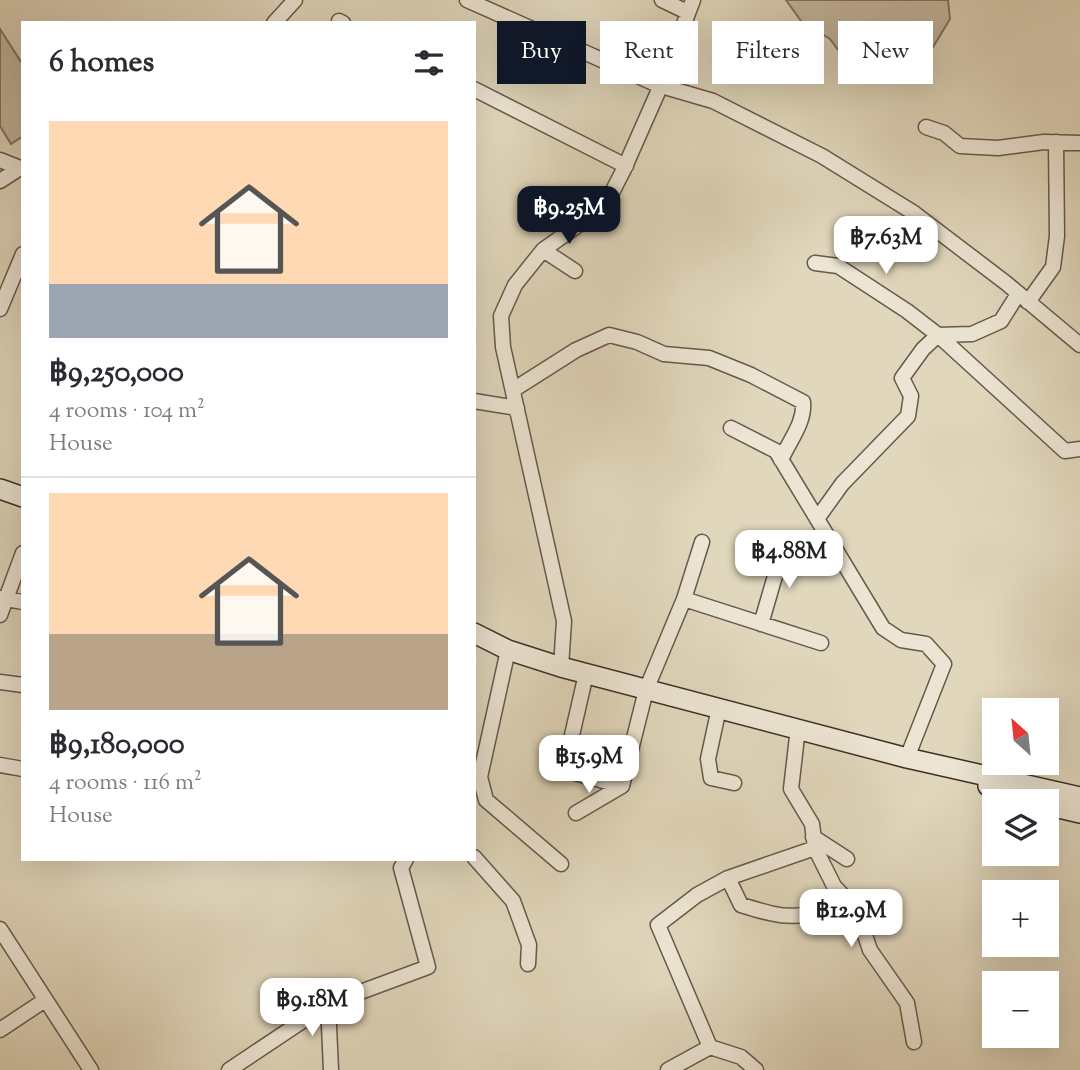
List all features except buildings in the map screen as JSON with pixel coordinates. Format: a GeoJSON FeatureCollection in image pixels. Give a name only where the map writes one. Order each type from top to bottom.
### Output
{"type":"FeatureCollection","features":[{"type":"Feature","properties":{"kind":"main road"},"geometry":{"type":"LineString","coordinates":[[0,489],[21,496]]}},
{"type":"Feature","properties":{"kind":"main road"},"geometry":{"type":"LineString","coordinates":[[476,634],[508,650],[561,667],[1079,804]]}},
{"type":"Feature","properties":{"kind":"main road"},"geometry":{"type":"LineString","coordinates":[[907,758],[996,789]]}},
{"type":"Feature","properties":{"kind":"main road"},"geometry":{"type":"LineString","coordinates":[[1059,805],[1079,804]]}},
{"type":"Feature","properties":{"kind":"street"},"geometry":{"type":"LineString","coordinates":[[276,21],[295,0]]}},
{"type":"Feature","properties":{"kind":"street"},"geometry":{"type":"LineString","coordinates":[[467,0],[661,85],[713,101],[822,156],[914,213],[1080,345]]}},
{"type":"Feature","properties":{"kind":"street"},"geometry":{"type":"LineString","coordinates":[[561,667],[564,621],[503,347],[501,316],[515,285],[543,250],[604,206],[626,166],[661,85],[690,6],[662,0]]}},
{"type":"Feature","properties":{"kind":"street"},"geometry":{"type":"LineString","coordinates":[[476,90],[626,166]]}},
{"type":"Feature","properties":{"kind":"street"},"geometry":{"type":"LineString","coordinates":[[926,127],[944,133],[960,146],[998,148],[1056,142],[1080,143]]}},
{"type":"Feature","properties":{"kind":"street"},"geometry":{"type":"LineString","coordinates":[[817,519],[842,484],[908,416],[911,396],[902,377],[923,348],[939,335],[972,334],[1001,321],[1053,267],[1056,236],[1056,142]]}},
{"type":"Feature","properties":{"kind":"street"},"geometry":{"type":"LineString","coordinates":[[0,160],[20,168],[0,181]]}},
{"type":"Feature","properties":{"kind":"street"},"geometry":{"type":"LineString","coordinates":[[543,250],[575,271]]}},
{"type":"Feature","properties":{"kind":"street"},"geometry":{"type":"LineString","coordinates":[[0,309],[21,259]]}},
{"type":"Feature","properties":{"kind":"street"},"geometry":{"type":"LineString","coordinates":[[815,263],[838,266],[907,311],[939,335],[1066,451],[1080,449]]}},
{"type":"Feature","properties":{"kind":"street"},"geometry":{"type":"LineString","coordinates":[[513,390],[576,350],[609,335],[636,342],[664,354],[709,358],[751,375],[803,402],[804,415],[782,460]]}},
{"type":"Feature","properties":{"kind":"street"},"geometry":{"type":"LineString","coordinates":[[476,401],[517,408]]}},
{"type":"Feature","properties":{"kind":"street"},"geometry":{"type":"LineString","coordinates":[[731,428],[776,451],[883,628],[901,640],[926,644],[944,664],[907,758]]}},
{"type":"Feature","properties":{"kind":"street"},"geometry":{"type":"LineString","coordinates":[[576,813],[622,786],[646,690],[684,599],[702,542]]}},
{"type":"Feature","properties":{"kind":"street"},"geometry":{"type":"LineString","coordinates":[[761,624],[784,545]]}},
{"type":"Feature","properties":{"kind":"street"},"geometry":{"type":"LineString","coordinates":[[0,615],[3,599],[21,558]]}},
{"type":"Feature","properties":{"kind":"street"},"geometry":{"type":"LineString","coordinates":[[3,599],[21,602]]}},
{"type":"Feature","properties":{"kind":"street"},"geometry":{"type":"LineString","coordinates":[[684,599],[821,643]]}},
{"type":"Feature","properties":{"kind":"street"},"geometry":{"type":"LineString","coordinates":[[508,650],[480,777],[486,800],[561,863]]}},
{"type":"Feature","properties":{"kind":"street"},"geometry":{"type":"LineString","coordinates":[[586,674],[564,770],[622,786]]}},
{"type":"Feature","properties":{"kind":"street"},"geometry":{"type":"LineString","coordinates":[[0,682],[21,685]]}},
{"type":"Feature","properties":{"kind":"street"},"geometry":{"type":"LineString","coordinates":[[719,708],[708,759],[711,778],[734,783]]}},
{"type":"Feature","properties":{"kind":"street"},"geometry":{"type":"LineString","coordinates":[[798,728],[791,789],[812,824],[814,843],[834,886],[857,911],[870,950],[907,1003],[914,1042]]}},
{"type":"Feature","properties":{"kind":"street"},"geometry":{"type":"LineString","coordinates":[[0,765],[21,769]]}},
{"type":"Feature","properties":{"kind":"street"},"geometry":{"type":"LineString","coordinates":[[710,1047],[658,925],[697,895],[728,878],[814,843],[846,859]]}},
{"type":"Feature","properties":{"kind":"street"},"geometry":{"type":"LineString","coordinates":[[476,859],[513,901],[529,945],[528,964]]}},
{"type":"Feature","properties":{"kind":"street"},"geometry":{"type":"LineString","coordinates":[[229,1070],[328,1004],[428,967],[401,867],[405,861]]}},
{"type":"Feature","properties":{"kind":"street"},"geometry":{"type":"LineString","coordinates":[[728,878],[741,905],[774,915],[803,917],[846,898]]}},
{"type":"Feature","properties":{"kind":"street"},"geometry":{"type":"LineString","coordinates":[[0,931],[88,1069]]}},
{"type":"Feature","properties":{"kind":"street"},"geometry":{"type":"LineString","coordinates":[[0,1030],[45,1000]]}},
{"type":"Feature","properties":{"kind":"street"},"geometry":{"type":"LineString","coordinates":[[328,1004],[331,1070]]}},
{"type":"Feature","properties":{"kind":"street"},"geometry":{"type":"LineString","coordinates":[[668,1070],[710,1047],[741,1057],[756,1070]]}},
{"type":"Feature","properties":{"kind":"shaded area"},"geometry":{"type":"Polygon","coordinates":[[[786,0],[948,0],[950,19],[933,47],[933,21],[838,21],[838,50],[824,35],[824,21],[801,21],[786,0]]]}},
{"type":"Feature","properties":{"kind":"shaded area"},"geometry":{"type":"Polygon","coordinates":[[[0,29],[21,62],[21,137],[11,144],[0,126],[0,29]]]}}]}
